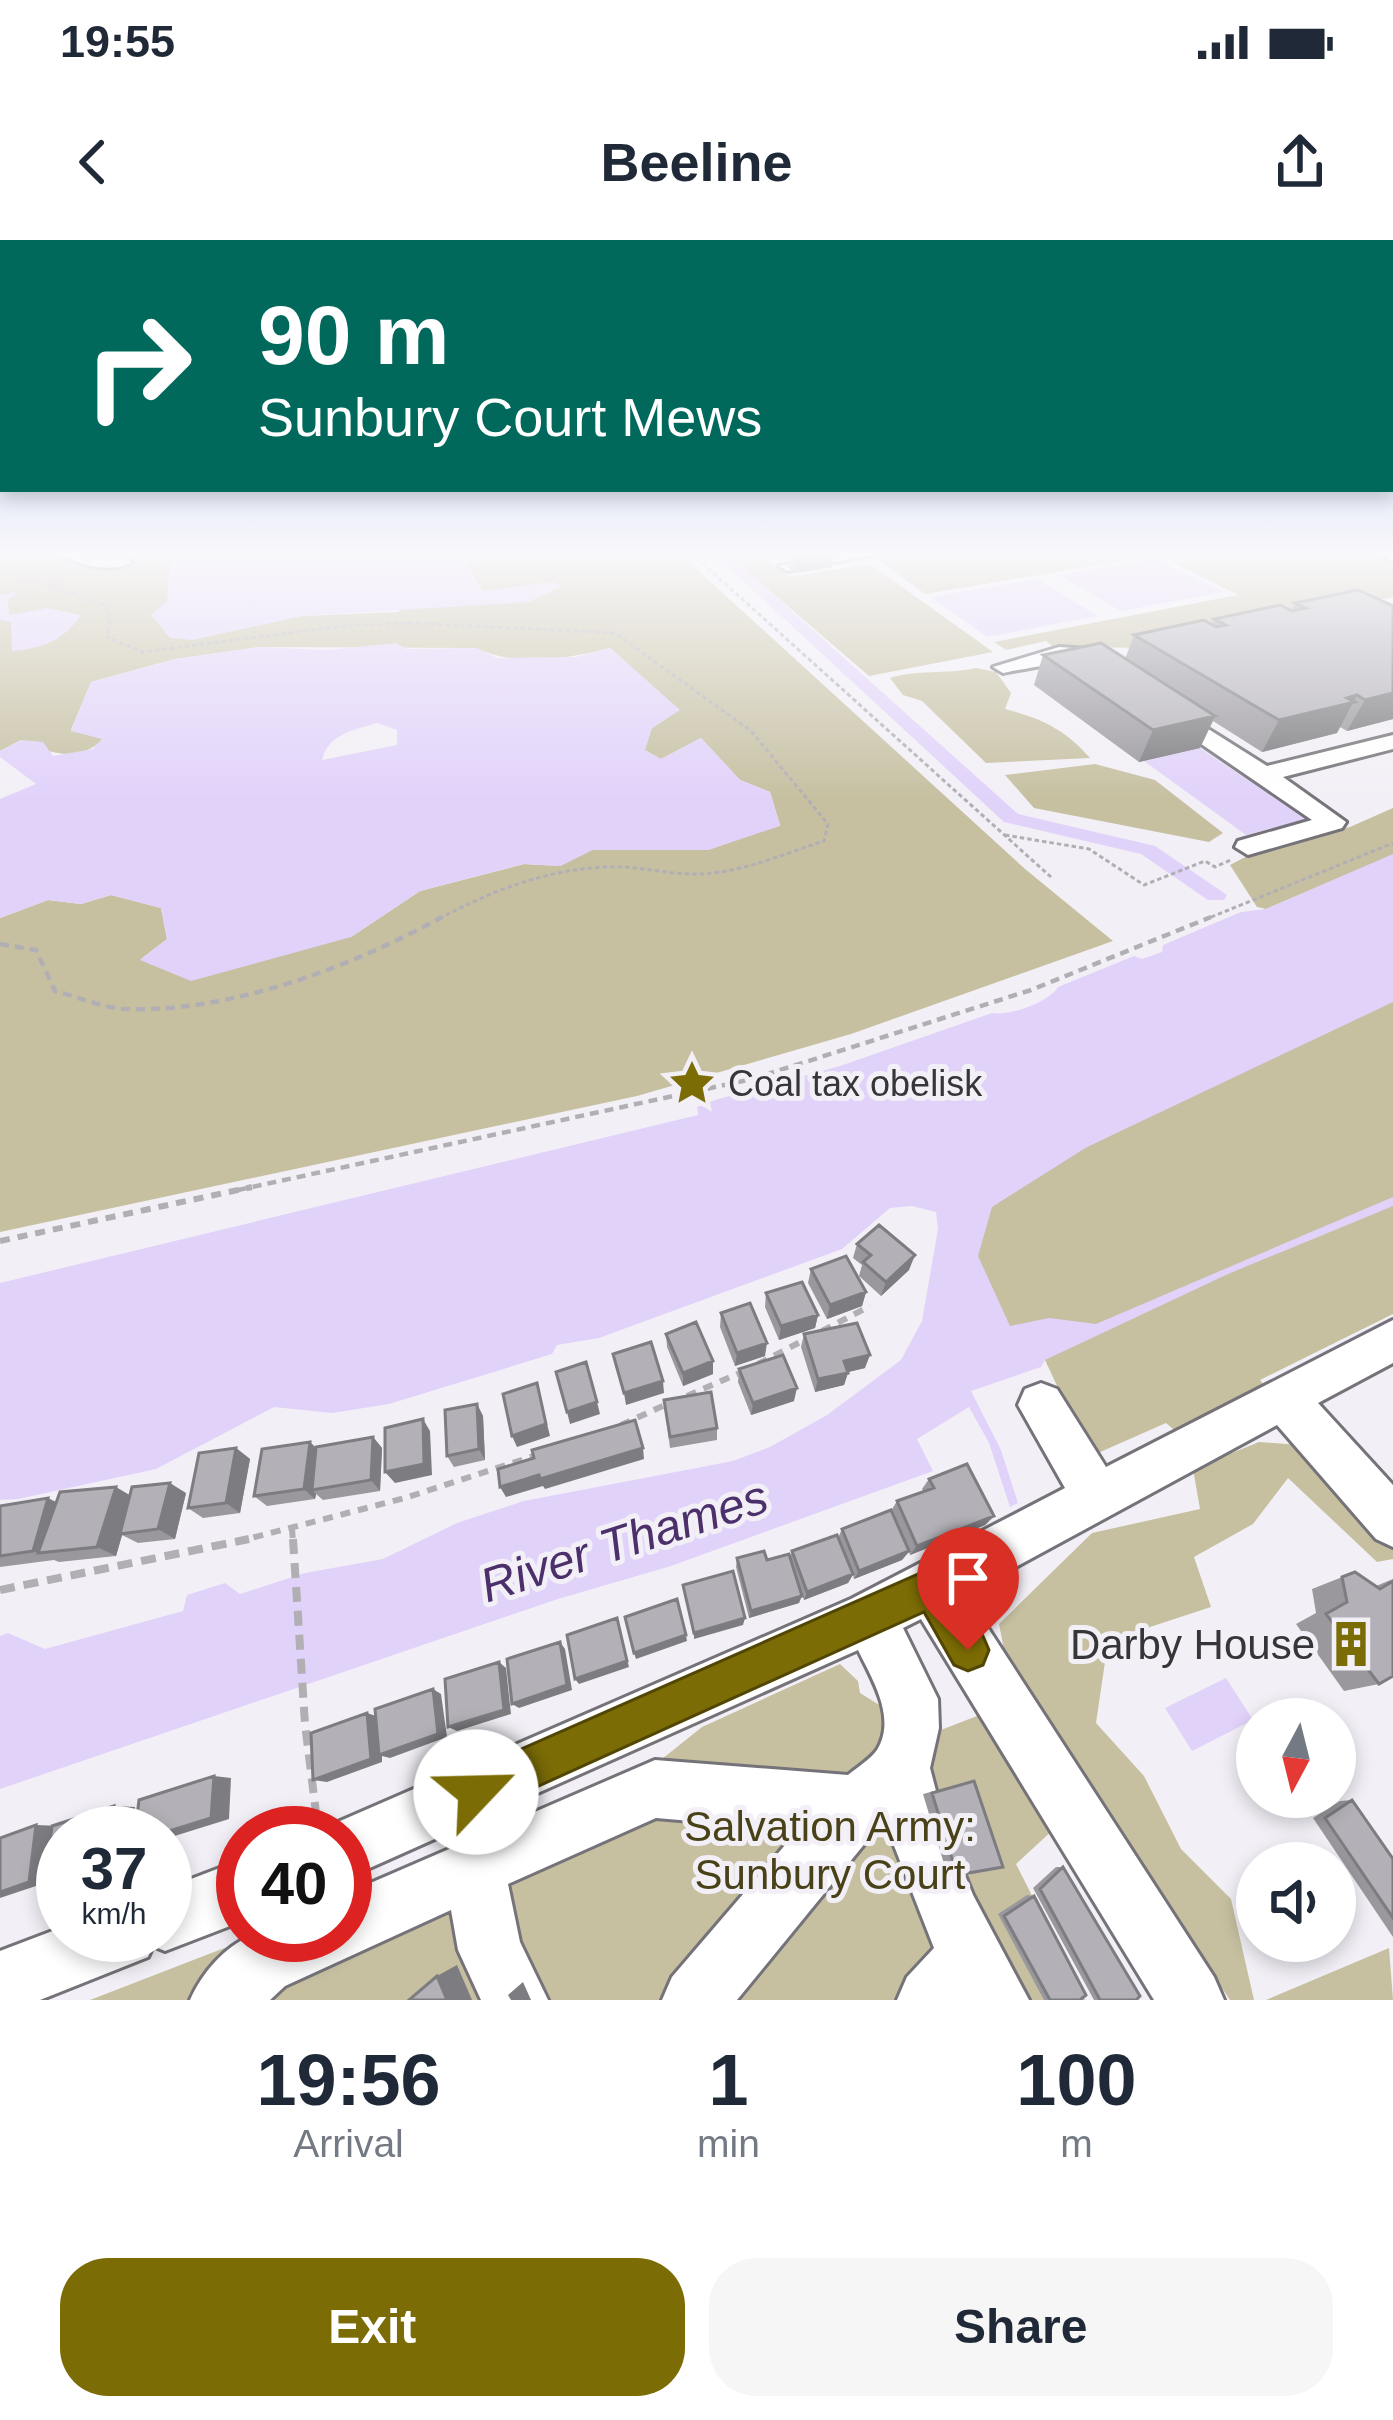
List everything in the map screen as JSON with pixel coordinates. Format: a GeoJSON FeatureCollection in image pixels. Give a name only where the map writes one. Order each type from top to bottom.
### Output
{"type":"FeatureCollection","features":[{"type":"Feature","properties":{"kind":"street"},"geometry":{"type":"LineString","coordinates":[[1003,667],[1060,653],[1113,664]]}},
{"type":"Feature","properties":{"kind":"street"},"geometry":{"type":"LineString","coordinates":[[1151,700],[1333,822],[1248,847]]}},
{"type":"Feature","properties":{"kind":"street"},"geometry":{"type":"LineString","coordinates":[[1341,729],[1383,744]]}},
{"type":"Feature","properties":{"kind":"street"},"geometry":{"type":"LineString","coordinates":[[1265,774],[1383,744]]}},
{"type":"Feature","properties":{"kind":"street"},"geometry":{"type":"LineString","coordinates":[[372,1838],[932,1588],[1393,1340]]}},
{"type":"Feature","properties":{"kind":"street"},"geometry":{"type":"LineString","coordinates":[[1283,1398],[1393,1522]]}},
{"type":"Feature","properties":{"kind":"street"},"geometry":{"type":"LineString","coordinates":[[1041,1405],[1098,1498]]}},
{"type":"Feature","properties":{"kind":"street"},"geometry":{"type":"LineString","coordinates":[[932,1588],[1191,2000]]}},
{"type":"Feature","properties":{"kind":"street"},"geometry":{"type":"LineString","coordinates":[[695,2000],[879,1786],[911,1728],[910,1699],[870,1618]]}},
{"type":"Feature","properties":{"kind":"street"},"geometry":{"type":"LineString","coordinates":[[372,1914],[656,1789],[879,1786],[909,1814],[945,1912],[965,1985]]}},
{"type":"Feature","properties":{"kind":"street"},"geometry":{"type":"LineString","coordinates":[[474,1868],[490,1950],[515,2000]]}},
{"type":"Feature","properties":{"kind":"street"},"geometry":{"type":"LineString","coordinates":[[0,1983],[55,1962]]}},
{"type":"Feature","properties":{"kind":"street"},"geometry":{"type":"LineString","coordinates":[[223,2000],[264,1962]]}},
{"type":"Feature","properties":{"kind":"path"},"geometry":{"type":"LineString","coordinates":[[107,635],[143,652],[281,635]]}},
{"type":"Feature","properties":{"kind":"path"},"geometry":{"type":"LineString","coordinates":[[0,944],[36,950],[55,991],[123,1009],[178,1006],[294,982],[402,939],[486,892],[567,871],[620,867],[718,872],[824,841],[828,824],[751,731],[618,635]]}},
{"type":"Feature","properties":{"kind":"path"},"geometry":{"type":"LineString","coordinates":[[782,635],[1052,877]]}},
{"type":"Feature","properties":{"kind":"path"},"geometry":{"type":"LineString","coordinates":[[1005,835],[1089,849],[1144,885],[1205,861]]}},
{"type":"Feature","properties":{"kind":"path"},"geometry":{"type":"LineString","coordinates":[[0,1241],[752,1079],[1031,990],[1393,843]]}},
{"type":"Feature","properties":{"kind":"path"},"geometry":{"type":"LineString","coordinates":[[616,1427],[750,1368],[870,1306]]}},
{"type":"Feature","properties":{"kind":"path"},"geometry":{"type":"LineString","coordinates":[[0,1590],[137,1565],[292,1528],[464,1482],[551,1450]]}},
{"type":"Feature","properties":{"kind":"path"},"geometry":{"type":"LineString","coordinates":[[292,1528],[315,1806]]}},
{"type":"Feature","properties":{"kind":"green space"},"geometry":{"type":"Polygon","coordinates":[[[0,635],[188,635],[191,640],[213,635],[769,635],[1025,869],[1113,941],[851,1034],[637,1096],[0,1232],[0,918],[48,900],[81,904],[111,895],[161,908],[167,939],[141,959],[351,937],[420,891],[524,864],[560,866],[592,850],[708,850],[780,825],[770,792],[740,780],[701,738],[661,759],[644,750],[652,728],[679,710],[610,648],[524,659],[476,648],[259,647],[175,659],[91,682],[71,730],[103,739],[94,747],[63,754],[21,740],[0,751],[0,635]]]}},
{"type":"Feature","properties":{"kind":"green space"},"geometry":{"type":"Polygon","coordinates":[[[821,635],[969,635],[993,652],[869,676],[821,635]]]}},
{"type":"Feature","properties":{"kind":"green space"},"geometry":{"type":"Polygon","coordinates":[[[1030,635],[1202,635],[1137,648],[1052,646],[1046,641],[1006,650],[994,642],[1030,635]]]}},
{"type":"Feature","properties":{"kind":"green space"},"geometry":{"type":"Polygon","coordinates":[[[976,668],[996,672],[1011,693],[1005,709],[1052,726],[1090,758],[986,763],[922,701],[903,695],[890,678],[976,668]]]}},
{"type":"Feature","properties":{"kind":"green space"},"geometry":{"type":"Polygon","coordinates":[[[1095,764],[1155,780],[1223,833],[1209,842],[1034,808],[1005,775],[1095,764]]]}},
{"type":"Feature","properties":{"kind":"green space"},"geometry":{"type":"Polygon","coordinates":[[[1393,808],[1393,855],[1266,909],[1257,907],[1230,865],[1270,844],[1350,827],[1393,808]]]}},
{"type":"Feature","properties":{"kind":"green space"},"geometry":{"type":"Polygon","coordinates":[[[1393,978],[1393,1314],[1260,1380],[1272,1395],[1186,1440],[1166,1423],[1089,1457],[1052,1392],[1058,1388],[1045,1360],[998,1349],[976,1284],[967,1184],[1087,1147],[1393,978]]]}},
{"type":"Feature","properties":{"kind":"green space"},"geometry":{"type":"Polygon","coordinates":[[[1259,1442],[1315,1446],[1393,1535],[1393,1559],[1377,1562],[1288,1478],[1253,1524],[1194,1557],[1211,1607],[1150,1627],[1105,1662],[1096,1723],[1144,1776],[1181,1849],[1231,1899],[1236,1962],[1245,1962],[1254,2000],[1230,2000],[1096,1799],[1025,1757],[999,1624],[1092,1533],[1200,1509],[1193,1469],[1259,1442]]]}},
{"type":"Feature","properties":{"kind":"green space","name":"Salvation Army: Sunbury Court"},"geometry":{"type":"Polygon","coordinates":[[[840,1664],[858,1681],[860,1693],[928,1735],[982,1714],[1055,1828],[1016,1864],[1085,2000],[90,2000],[216,1951],[216,1962],[372,1962],[372,1920],[663,1763],[662,1759],[702,1727],[840,1664]]]}},
{"type":"Feature","properties":{"kind":"green space"},"geometry":{"type":"Polygon","coordinates":[[[1389,1948],[1393,2000],[1266,2000],[1356,1962],[1389,1948]]]}},
{"type":"Feature","properties":{"kind":"water"},"geometry":{"type":"Polygon","coordinates":[[[11,635],[61,635],[33,648],[12,651],[11,635]]]}},
{"type":"Feature","properties":{"kind":"water"},"geometry":{"type":"Polygon","coordinates":[[[168,635],[213,635],[191,640],[168,635]]]}},
{"type":"Feature","properties":{"kind":"water"},"geometry":{"type":"Polygon","coordinates":[[[396,643],[407,649],[476,648],[497,658],[576,657],[610,648],[680,710],[652,728],[645,750],[661,759],[701,738],[740,780],[770,792],[780,826],[708,850],[592,850],[560,866],[523,864],[420,891],[351,937],[191,981],[140,960],[167,939],[161,908],[111,895],[81,904],[48,900],[0,918],[0,799],[36,784],[0,757],[0,751],[21,740],[43,742],[53,756],[93,749],[102,739],[71,731],[91,682],[175,659],[259,647],[327,650],[396,643]],[[377,723],[351,731],[330,744],[322,760],[397,745],[397,730],[377,723]]]}},
{"type":"Feature","properties":{"kind":"water"},"geometry":{"type":"Polygon","coordinates":[[[1200,748],[1306,819],[1246,835],[1144,761],[1200,748]]]}},
{"type":"Feature","properties":{"kind":"water","name":"River Thames"},"geometry":{"type":"Polygon","coordinates":[[[1393,854],[1393,1002],[1087,1147],[992,1207],[978,1256],[1010,1326],[1049,1318],[1096,1324],[1393,1197],[1393,1206],[1228,1274],[1045,1360],[1041,1367],[971,1391],[1001,1450],[1018,1503],[1010,1507],[989,1443],[969,1407],[917,1439],[933,1471],[671,1566],[558,1599],[0,1789],[0,1636],[8,1633],[45,1649],[183,1611],[187,1595],[225,1583],[240,1594],[305,1573],[383,1559],[457,1523],[524,1501],[733,1461],[770,1447],[827,1415],[901,1360],[922,1321],[938,1229],[936,1212],[912,1206],[890,1208],[842,1249],[599,1338],[557,1345],[552,1354],[389,1404],[332,1413],[274,1407],[156,1469],[0,1500],[0,1283],[698,1115],[697,1107],[715,1100],[840,1066],[992,1013],[1029,1007],[1058,987],[1134,956],[1142,959],[1162,952],[1163,945],[1241,912],[1266,909],[1393,854]]]}},
{"type":"Feature","properties":{"kind":"water"},"geometry":{"type":"Polygon","coordinates":[[[1226,1678],[1239,1698],[1236,1729],[1192,1751],[1165,1708],[1226,1678]]]}},
{"type":"Feature","properties":{"kind":"building"},"geometry":{"type":"Polygon","coordinates":[[[1134,635],[1393,635],[1393,693],[1365,700],[1357,695],[1347,698],[1355,702],[1279,720],[1134,635]]]}},
{"type":"Feature","properties":{"kind":"building"},"geometry":{"type":"Polygon","coordinates":[[[1101,643],[1215,716],[1153,730],[1043,655],[1101,643]]]}},
{"type":"Feature","properties":{"kind":"building"},"geometry":{"type":"Polygon","coordinates":[[[879,1225],[915,1255],[886,1282],[863,1262],[871,1255],[857,1244],[879,1225]]]}},
{"type":"Feature","properties":{"kind":"building"},"geometry":{"type":"Polygon","coordinates":[[[846,1256],[866,1292],[830,1305],[811,1269],[846,1256]]]}},
{"type":"Feature","properties":{"kind":"building"},"geometry":{"type":"Polygon","coordinates":[[[802,1282],[818,1315],[781,1326],[766,1293],[802,1282]]]}},
{"type":"Feature","properties":{"kind":"building"},"geometry":{"type":"Polygon","coordinates":[[[750,1303],[767,1343],[737,1353],[721,1313],[750,1303]]]}},
{"type":"Feature","properties":{"kind":"building"},"geometry":{"type":"Polygon","coordinates":[[[696,1322],[713,1361],[683,1373],[666,1334],[696,1322]]]}},
{"type":"Feature","properties":{"kind":"building"},"geometry":{"type":"Polygon","coordinates":[[[857,1323],[870,1355],[844,1361],[848,1373],[818,1379],[804,1334],[857,1323]]]}},
{"type":"Feature","properties":{"kind":"building"},"geometry":{"type":"Polygon","coordinates":[[[651,1342],[663,1381],[624,1393],[613,1354],[651,1342]]]}},
{"type":"Feature","properties":{"kind":"building"},"geometry":{"type":"Polygon","coordinates":[[[783,1355],[797,1388],[753,1403],[739,1369],[783,1355]]]}},
{"type":"Feature","properties":{"kind":"building"},"geometry":{"type":"Polygon","coordinates":[[[586,1362],[597,1402],[567,1412],[556,1372],[586,1362]]]}},
{"type":"Feature","properties":{"kind":"building"},"geometry":{"type":"Polygon","coordinates":[[[537,1383],[546,1424],[512,1436],[503,1394],[537,1383]]]}},
{"type":"Feature","properties":{"kind":"building"},"geometry":{"type":"Polygon","coordinates":[[[711,1392],[717,1428],[670,1437],[664,1400],[711,1392]]]}},
{"type":"Feature","properties":{"kind":"building"},"geometry":{"type":"Polygon","coordinates":[[[477,1404],[479,1449],[447,1456],[445,1410],[477,1404]]]}},
{"type":"Feature","properties":{"kind":"building"},"geometry":{"type":"Polygon","coordinates":[[[423,1419],[424,1464],[385,1472],[385,1428],[423,1419]]]}},
{"type":"Feature","properties":{"kind":"building"},"geometry":{"type":"Polygon","coordinates":[[[635,1420],[643,1448],[500,1487],[498,1469],[534,1458],[532,1450],[635,1420]]]}},
{"type":"Feature","properties":{"kind":"building"},"geometry":{"type":"Polygon","coordinates":[[[373,1437],[371,1480],[312,1490],[316,1447],[373,1437]]]}},
{"type":"Feature","properties":{"kind":"building"},"geometry":{"type":"Polygon","coordinates":[[[310,1442],[304,1489],[254,1496],[262,1449],[310,1442]]]}},
{"type":"Feature","properties":{"kind":"building"},"geometry":{"type":"Polygon","coordinates":[[[236,1448],[226,1503],[188,1508],[199,1453],[236,1448]]]}},
{"type":"Feature","properties":{"kind":"building"},"geometry":{"type":"Polygon","coordinates":[[[967,1464],[994,1516],[917,1546],[897,1501],[934,1488],[929,1479],[967,1464]]]}},
{"type":"Feature","properties":{"kind":"building"},"geometry":{"type":"Polygon","coordinates":[[[170,1483],[158,1529],[120,1534],[132,1487],[170,1483]]]}},
{"type":"Feature","properties":{"kind":"building"},"geometry":{"type":"Polygon","coordinates":[[[116,1487],[97,1547],[38,1553],[60,1492],[116,1487]]]}},
{"type":"Feature","properties":{"kind":"building"},"geometry":{"type":"Polygon","coordinates":[[[48,1498],[33,1551],[0,1556],[0,1506],[48,1498]]]}},
{"type":"Feature","properties":{"kind":"building"},"geometry":{"type":"Polygon","coordinates":[[[891,1510],[909,1551],[859,1571],[842,1529],[891,1510]]]}},
{"type":"Feature","properties":{"kind":"building"},"geometry":{"type":"Polygon","coordinates":[[[837,1535],[853,1574],[807,1592],[792,1551],[837,1535]]]}},
{"type":"Feature","properties":{"kind":"building"},"geometry":{"type":"Polygon","coordinates":[[[764,1551],[767,1560],[789,1554],[802,1596],[751,1611],[737,1558],[764,1551]]]}},
{"type":"Feature","properties":{"kind":"building"},"geometry":{"type":"Polygon","coordinates":[[[733,1571],[745,1618],[694,1633],[683,1585],[733,1571]]]}},
{"type":"Feature","properties":{"kind":"building"},"geometry":{"type":"Polygon","coordinates":[[[1355,1572],[1380,1589],[1393,1581],[1393,1676],[1379,1684],[1326,1614],[1347,1602],[1342,1577],[1355,1572]]]}},
{"type":"Feature","properties":{"kind":"building"},"geometry":{"type":"Polygon","coordinates":[[[677,1599],[686,1635],[634,1653],[625,1617],[677,1599]]]}},
{"type":"Feature","properties":{"kind":"building"},"geometry":{"type":"Polygon","coordinates":[[[617,1618],[627,1661],[575,1679],[567,1635],[617,1618]]]}},
{"type":"Feature","properties":{"kind":"building"},"geometry":{"type":"Polygon","coordinates":[[[560,1642],[567,1685],[512,1704],[507,1659],[560,1642]]]}},
{"type":"Feature","properties":{"kind":"building"},"geometry":{"type":"Polygon","coordinates":[[[499,1662],[504,1710],[448,1727],[445,1679],[499,1662]]]}},
{"type":"Feature","properties":{"kind":"building"},"geometry":{"type":"Polygon","coordinates":[[[433,1689],[438,1734],[379,1755],[375,1709],[433,1689]]]}},
{"type":"Feature","properties":{"kind":"building"},"geometry":{"type":"Polygon","coordinates":[[[367,1713],[371,1759],[313,1780],[311,1733],[367,1713]]]}},
{"type":"Feature","properties":{"kind":"building"},"geometry":{"type":"Polygon","coordinates":[[[214,1776],[211,1818],[192,1824],[192,1806],[138,1806],[139,1800],[214,1776]]]}},
{"type":"Feature","properties":{"kind":"building"},"geometry":{"type":"Polygon","coordinates":[[[974,1781],[1003,1867],[957,1875],[932,1793],[974,1781]]]}},
{"type":"Feature","properties":{"kind":"building"},"geometry":{"type":"Polygon","coordinates":[[[1356,1806],[1393,1859],[1393,1918],[1356,1864],[1356,1842],[1341,1842],[1325,1818],[1356,1818],[1356,1806]]]}},
{"type":"Feature","properties":{"kind":"building"},"geometry":{"type":"Polygon","coordinates":[[[36,1825],[29,1882],[0,1892],[0,1838],[36,1825]]]}},
{"type":"Feature","properties":{"kind":"building"},"geometry":{"type":"Polygon","coordinates":[[[1063,1867],[1140,1996],[1136,2000],[1100,2000],[1040,1889],[1063,1867]]]}},
{"type":"Feature","properties":{"kind":"building"},"geometry":{"type":"Polygon","coordinates":[[[1034,1896],[1086,1995],[1080,2000],[1050,2000],[1004,1916],[1034,1896]]]}},
{"type":"Feature","properties":{"kind":"building"},"geometry":{"type":"Polygon","coordinates":[[[437,1976],[447,2000],[409,2000],[437,1976]]]}},
{"type":"Feature","properties":{"kind":"waterway"},"geometry":{"type":"LineString","coordinates":[[810,635],[1011,818],[1148,850],[1216,895]]}},
{"type":"Feature","properties":{"kind":"place","name":"Coal tax obelisk"},"geometry":{"type":"Point","coordinates":[692,1083]}},
{"type":"Feature","properties":{"kind":"place","name":"Darby House"},"geometry":{"type":"Point","coordinates":[1351,1644]}},
{"type":"Feature","properties":{"kind":"route"},"geometry":{"type":"LineString","coordinates":[[476,1792],[932,1588],[968,1650]]}}]}
